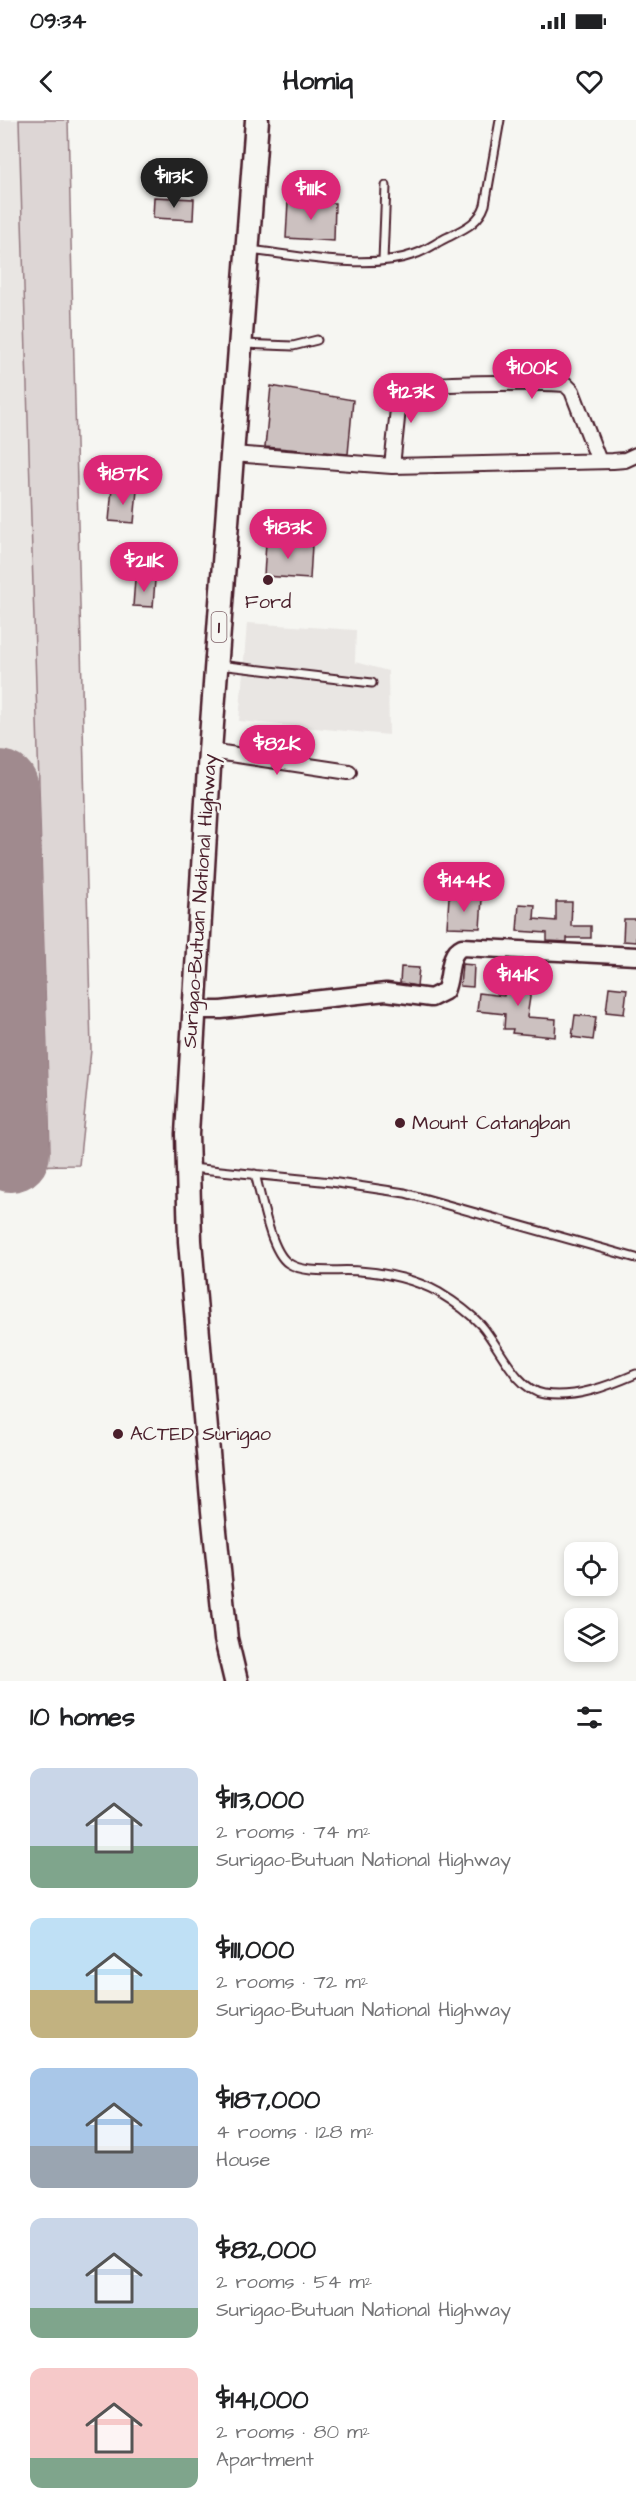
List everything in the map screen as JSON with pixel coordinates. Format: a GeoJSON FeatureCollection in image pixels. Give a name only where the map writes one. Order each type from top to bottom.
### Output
{"type":"FeatureCollection","features":[{"type":"Feature","properties":{"kind":"highway","name":"Surigao-Butuan National Highway"},"geometry":{"type":"LineString","coordinates":[[236,1681],[226,1639],[191,1261],[188,1167],[189,1084],[216,664],[256,120]]}},
{"type":"Feature","properties":{"kind":"street"},"geometry":{"type":"LineString","coordinates":[[392,466],[400,390],[405,386],[432,385],[565,384],[572,391],[599,461]]}},
{"type":"Feature","properties":{"kind":"street"},"geometry":{"type":"LineString","coordinates":[[232,454],[392,466],[625,460],[636,455]]}},
{"type":"Feature","properties":{"kind":"street"},"geometry":{"type":"LineString","coordinates":[[210,751],[349,772]]}},
{"type":"Feature","properties":{"kind":"street"},"geometry":{"type":"LineString","coordinates":[[194,1010],[221,1010],[386,992],[431,998],[445,991],[453,956],[462,946],[636,956]]}},
{"type":"Feature","properties":{"kind":"lane"},"geometry":{"type":"LineString","coordinates":[[248,250],[335,260],[383,260],[416,254],[471,225],[479,218],[485,205],[500,120]]}},
{"type":"Feature","properties":{"kind":"lane"},"geometry":{"type":"LineString","coordinates":[[383,260],[386,186]]}},
{"type":"Feature","properties":{"kind":"lane"},"geometry":{"type":"LineString","coordinates":[[240,344],[293,346],[316,340]]}},
{"type":"Feature","properties":{"kind":"lane"},"geometry":{"type":"LineString","coordinates":[[216,664],[372,683]]}},
{"type":"Feature","properties":{"kind":"lane"},"geometry":{"type":"LineString","coordinates":[[188,1167],[331,1182],[405,1193],[636,1258]]}},
{"type":"Feature","properties":{"kind":"lane"},"geometry":{"type":"LineString","coordinates":[[255,1174],[274,1243],[281,1257],[288,1263],[309,1269],[360,1271],[403,1277],[436,1291],[466,1310],[482,1326],[522,1382],[532,1390],[544,1394],[589,1391],[636,1374]]}},
{"type":"Feature","properties":{"kind":"shaded area"},"geometry":{"type":"Polygon","coordinates":[[[0,120],[68,120],[91,1050],[79,1165],[0,1166],[0,120]]]}},
{"type":"Feature","properties":{"kind":"shaded area"},"geometry":{"type":"Polygon","coordinates":[[[19,120],[68,120],[91,1050],[79,1165],[0,1166],[0,1153],[50,1151],[19,120]]]}},
{"type":"Feature","properties":{"kind":"shaded area"},"geometry":{"type":"Polygon","coordinates":[[[247,623],[356,630],[355,662],[388,671],[389,735],[239,721],[247,623]]]}},
{"type":"Feature","properties":{"kind":"building"},"geometry":{"type":"Polygon","coordinates":[[[154,197],[194,199],[193,220],[153,218],[154,197]]]}},
{"type":"Feature","properties":{"kind":"building"},"geometry":{"type":"Polygon","coordinates":[[[288,201],[335,203],[334,241],[286,238],[288,201]]]}},
{"type":"Feature","properties":{"kind":"building"},"geometry":{"type":"Polygon","coordinates":[[[271,386],[353,400],[348,454],[265,447],[271,386]]]}},
{"type":"Feature","properties":{"kind":"building"},"geometry":{"type":"Polygon","coordinates":[[[112,488],[137,490],[134,523],[109,521],[112,488]]]}},
{"type":"Feature","properties":{"kind":"building"},"geometry":{"type":"Polygon","coordinates":[[[266,542],[312,545],[310,579],[264,576],[266,542]]]}},
{"type":"Feature","properties":{"kind":"building"},"geometry":{"type":"Polygon","coordinates":[[[135,579],[155,580],[153,607],[133,606],[135,579]]]}},
{"type":"Feature","properties":{"kind":"building"},"geometry":{"type":"Polygon","coordinates":[[[449,897],[482,899],[480,928],[447,927],[449,897]]]}},
{"type":"Feature","properties":{"kind":"building"},"geometry":{"type":"Polygon","coordinates":[[[556,902],[572,902],[571,926],[591,926],[591,938],[567,938],[567,942],[547,941],[547,933],[517,931],[519,904],[535,905],[534,919],[556,921],[556,902]]]}},
{"type":"Feature","properties":{"kind":"building"},"geometry":{"type":"Polygon","coordinates":[[[624,919],[636,919],[636,942],[623,941],[624,919]]]}},
{"type":"Feature","properties":{"kind":"building"},"geometry":{"type":"Polygon","coordinates":[[[462,964],[474,965],[473,987],[460,986],[462,964]]]}},
{"type":"Feature","properties":{"kind":"building"},"geometry":{"type":"Polygon","coordinates":[[[401,967],[419,968],[417,986],[400,983],[401,967]]]}},
{"type":"Feature","properties":{"kind":"building"},"geometry":{"type":"Polygon","coordinates":[[[516,968],[534,971],[527,1017],[556,1019],[555,1037],[512,1033],[513,1029],[504,1029],[505,1014],[477,1011],[479,993],[504,996],[506,981],[514,982],[516,968]]]}},
{"type":"Feature","properties":{"kind":"building"},"geometry":{"type":"Polygon","coordinates":[[[609,987],[627,989],[624,1014],[606,1012],[609,987]]]}},
{"type":"Feature","properties":{"kind":"building"},"geometry":{"type":"Polygon","coordinates":[[[575,1015],[596,1017],[593,1040],[572,1037],[575,1015]]]}},
{"type":"Feature","properties":{"kind":"runway"},"geometry":{"type":"LineString","coordinates":[[0,789],[11,1153]]}},
{"type":"Feature","properties":{"kind":"place","name":"Ford"},"geometry":{"type":"Point","coordinates":[268,580]}},
{"type":"Feature","properties":{"kind":"place","name":"Mount Catangban"},"geometry":{"type":"Point","coordinates":[400,1123]}},
{"type":"Feature","properties":{"kind":"place","name":"ACTED Surigao"},"geometry":{"type":"Point","coordinates":[118,1434]}}]}
